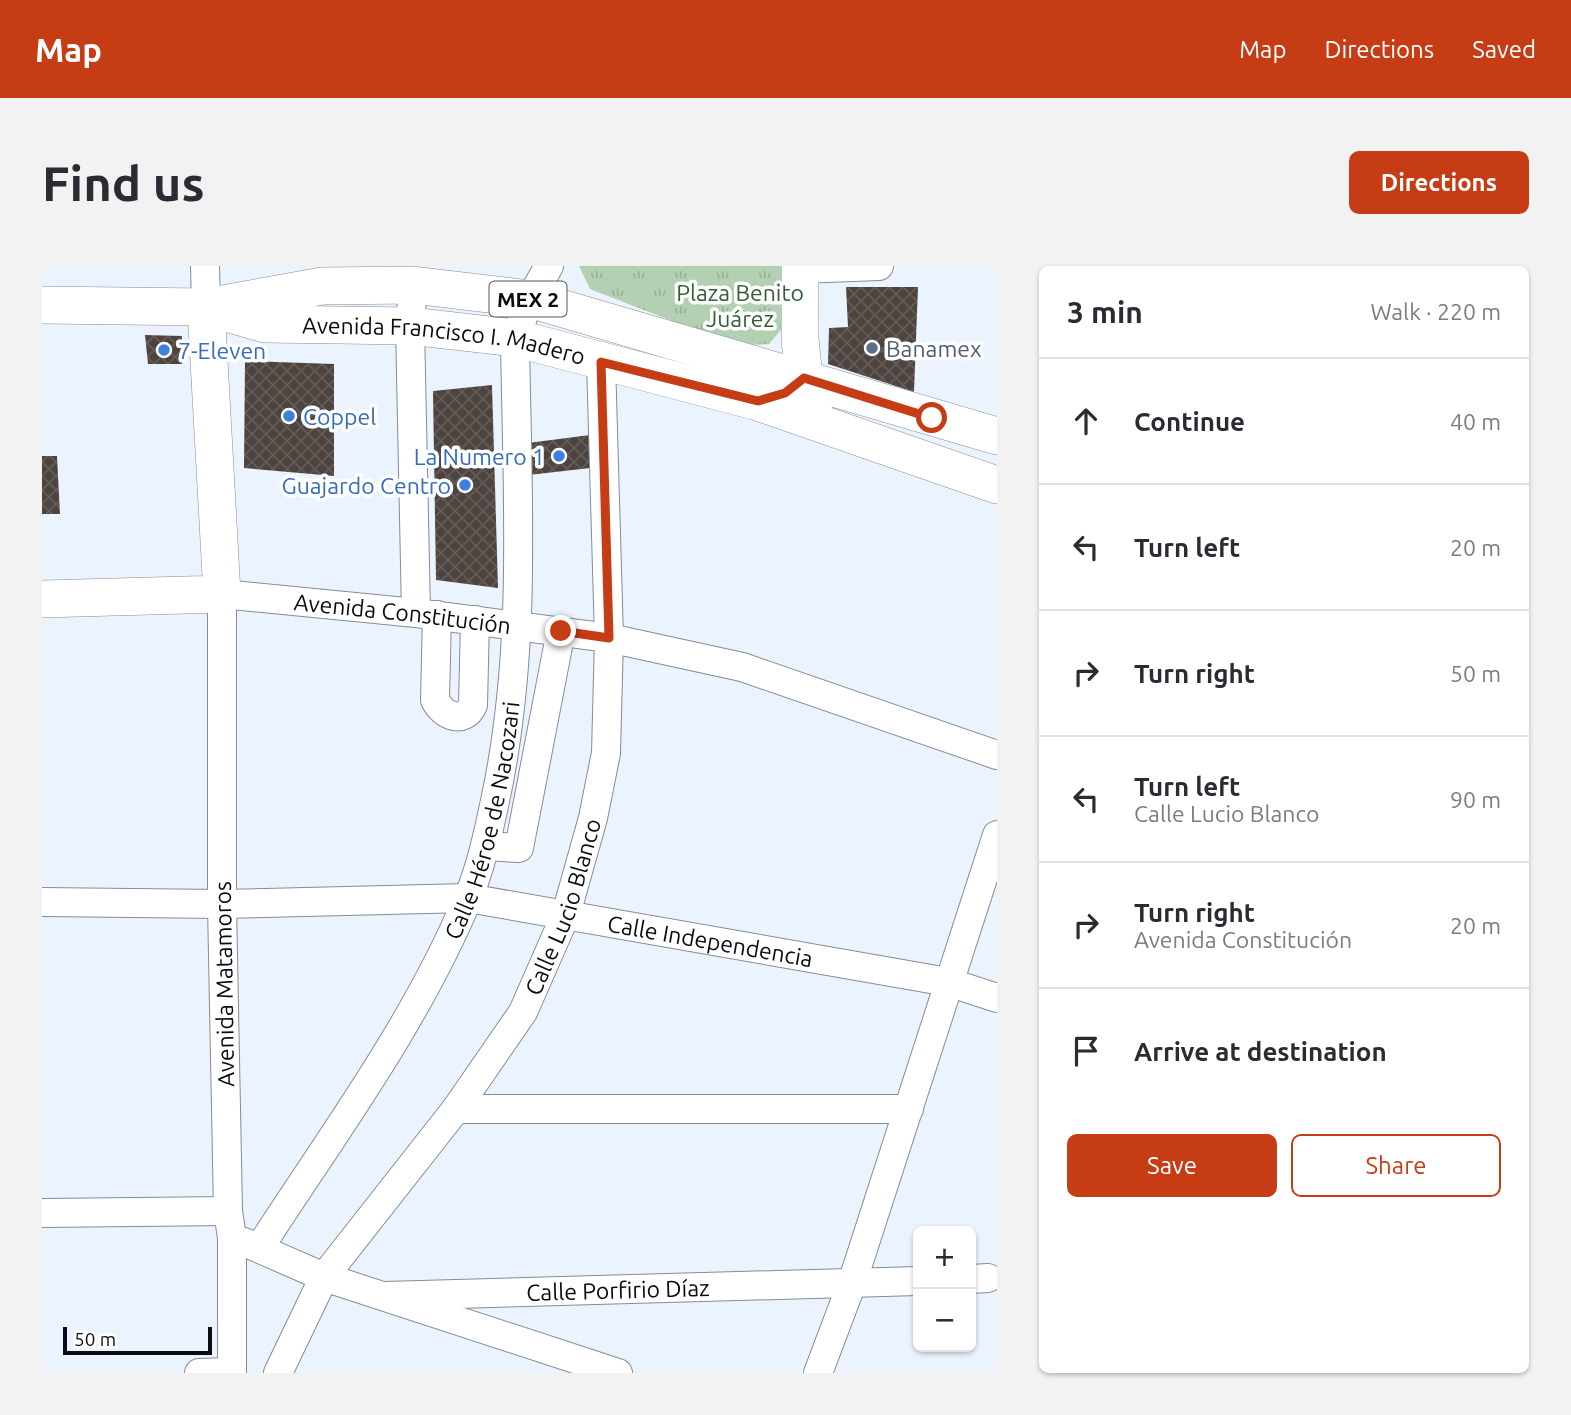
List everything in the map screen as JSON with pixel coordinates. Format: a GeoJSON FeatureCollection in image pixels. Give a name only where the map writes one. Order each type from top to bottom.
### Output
{"type":"FeatureCollection","features":[{"type":"Feature","properties":{"kind":"main road"},"geometry":{"type":"LineString","coordinates":[[800,267],[800,339],[804,378],[838,431]]}},
{"type":"Feature","properties":{"kind":"main road","name":"Avenida Francisco I. Madero"},"geometry":{"type":"LineString","coordinates":[[42,306],[206,307],[322,286],[413,285],[530,299],[996,435]]}},
{"type":"Feature","properties":{"kind":"main road","name":"Avenida Francisco I. Madero"},"geometry":{"type":"LineString","coordinates":[[206,307],[265,324],[410,327],[515,338],[758,401],[991,483]]}},
{"type":"Feature","properties":{"kind":"main road"},"geometry":{"type":"LineString","coordinates":[[206,307],[222,594]]}},
{"type":"Feature","properties":{"kind":"main road"},"geometry":{"type":"LineString","coordinates":[[758,401],[785,393],[804,378]]}},
{"type":"Feature","properties":{"kind":"main road"},"geometry":{"type":"LineString","coordinates":[[991,483],[996,435]]}},
{"type":"Feature","properties":{"kind":"main road","name":"Avenida Constitución"},"geometry":{"type":"LineString","coordinates":[[42,599],[222,594]]}},
{"type":"Feature","properties":{"kind":"street"},"geometry":{"type":"LineString","coordinates":[[205,266],[206,307]]}},
{"type":"Feature","properties":{"kind":"street"},"geometry":{"type":"LineString","coordinates":[[515,338],[530,299],[549,266]]}},
{"type":"Feature","properties":{"kind":"street"},"geometry":{"type":"LineString","coordinates":[[800,267],[879,266]]}},
{"type":"Feature","properties":{"kind":"street"},"geometry":{"type":"LineString","coordinates":[[413,285],[410,327],[427,614],[435,700],[441,711],[450,716],[462,716],[471,710],[473,705],[475,620]]}},
{"type":"Feature","properties":{"kind":"street","name":"Calle Héroe de Nacozari"},"geometry":{"type":"LineString","coordinates":[[260,1247],[408,1019],[468,898],[485,846],[508,739],[519,625],[515,338]]}},
{"type":"Feature","properties":{"kind":"street","name":"Calle Lucio Blanco"},"geometry":{"type":"LineString","coordinates":[[278,1373],[324,1277],[456,1109],[523,1012],[566,914],[593,818],[606,753],[609,638],[601,362]]}},
{"type":"Feature","properties":{"kind":"street","name":"Avenida Constitución"},"geometry":{"type":"LineString","coordinates":[[222,594],[427,614],[609,638],[742,667],[997,755]]}},
{"type":"Feature","properties":{"kind":"street","name":"Avenida Matamoros"},"geometry":{"type":"LineString","coordinates":[[222,594],[222,904],[232,1373]]}},
{"type":"Feature","properties":{"kind":"street"},"geometry":{"type":"LineString","coordinates":[[485,846],[519,848],[561,631]]}},
{"type":"Feature","properties":{"kind":"street"},"geometry":{"type":"LineString","coordinates":[[818,1373],[852,1283],[997,835]]}},
{"type":"Feature","properties":{"kind":"street","name":"Calle Independencia"},"geometry":{"type":"LineString","coordinates":[[42,902],[222,904],[468,898],[948,982],[997,998]]}},
{"type":"Feature","properties":{"kind":"street"},"geometry":{"type":"LineString","coordinates":[[456,1109],[909,1109]]}},
{"type":"Feature","properties":{"kind":"street"},"geometry":{"type":"LineString","coordinates":[[42,1213],[230,1224],[260,1247],[324,1277],[618,1373]]}},
{"type":"Feature","properties":{"kind":"street","name":"Calle Porfirio Díaz"},"geometry":{"type":"LineString","coordinates":[[384,1296],[913,1281]]}},
{"type":"Feature","properties":{"kind":"street"},"geometry":{"type":"LineString","coordinates":[[199,1373],[232,1373]]}},
{"type":"Feature","properties":{"kind":"green space","name":"Plaza Benito Juárez"},"geometry":{"type":"Polygon","coordinates":[[[579,266],[785,266],[786,324],[769,344],[736,346],[590,289],[579,266]]]}},
{"type":"Feature","properties":{"kind":"building","name":"Banamex"},"geometry":{"type":"Polygon","coordinates":[[[846,287],[918,287],[914,392],[828,364],[829,328],[848,327],[846,287]]]}},
{"type":"Feature","properties":{"kind":"building","name":"7-Eleven"},"geometry":{"type":"Polygon","coordinates":[[[145,335],[182,336],[182,364],[148,364],[145,335]]]}},
{"type":"Feature","properties":{"kind":"building","name":"Coppel"},"geometry":{"type":"Polygon","coordinates":[[[245,361],[334,364],[334,476],[244,468],[245,361]]]}},
{"type":"Feature","properties":{"kind":"building","name":"Guajardo Centro"},"geometry":{"type":"Polygon","coordinates":[[[492,385],[498,588],[436,580],[433,391],[492,385]]]}},
{"type":"Feature","properties":{"kind":"building","name":"La Numero 1"},"geometry":{"type":"Polygon","coordinates":[[[590,435],[590,468],[529,475],[528,443],[590,435]]]}},
{"type":"Feature","properties":{"kind":"building"},"geometry":{"type":"Polygon","coordinates":[[[42,456],[57,456],[60,514],[42,514],[42,456]]]}},
{"type":"Feature","properties":{"kind":"place","name":"Banamex"},"geometry":{"type":"Point","coordinates":[872,348]}},
{"type":"Feature","properties":{"kind":"place","name":"7-Eleven"},"geometry":{"type":"Point","coordinates":[164,350]}},
{"type":"Feature","properties":{"kind":"place","name":"Coppel"},"geometry":{"type":"Point","coordinates":[289,416]}},
{"type":"Feature","properties":{"kind":"place","name":"La Numero 1"},"geometry":{"type":"Point","coordinates":[559,456]}},
{"type":"Feature","properties":{"kind":"place","name":"Guajardo Centro"},"geometry":{"type":"Point","coordinates":[465,485]}},
{"type":"Feature","properties":{"kind":"route"},"geometry":{"type":"LineString","coordinates":[[561,631],[609,638],[601,362],[758,401],[785,393],[804,378],[932,418]]}}]}
